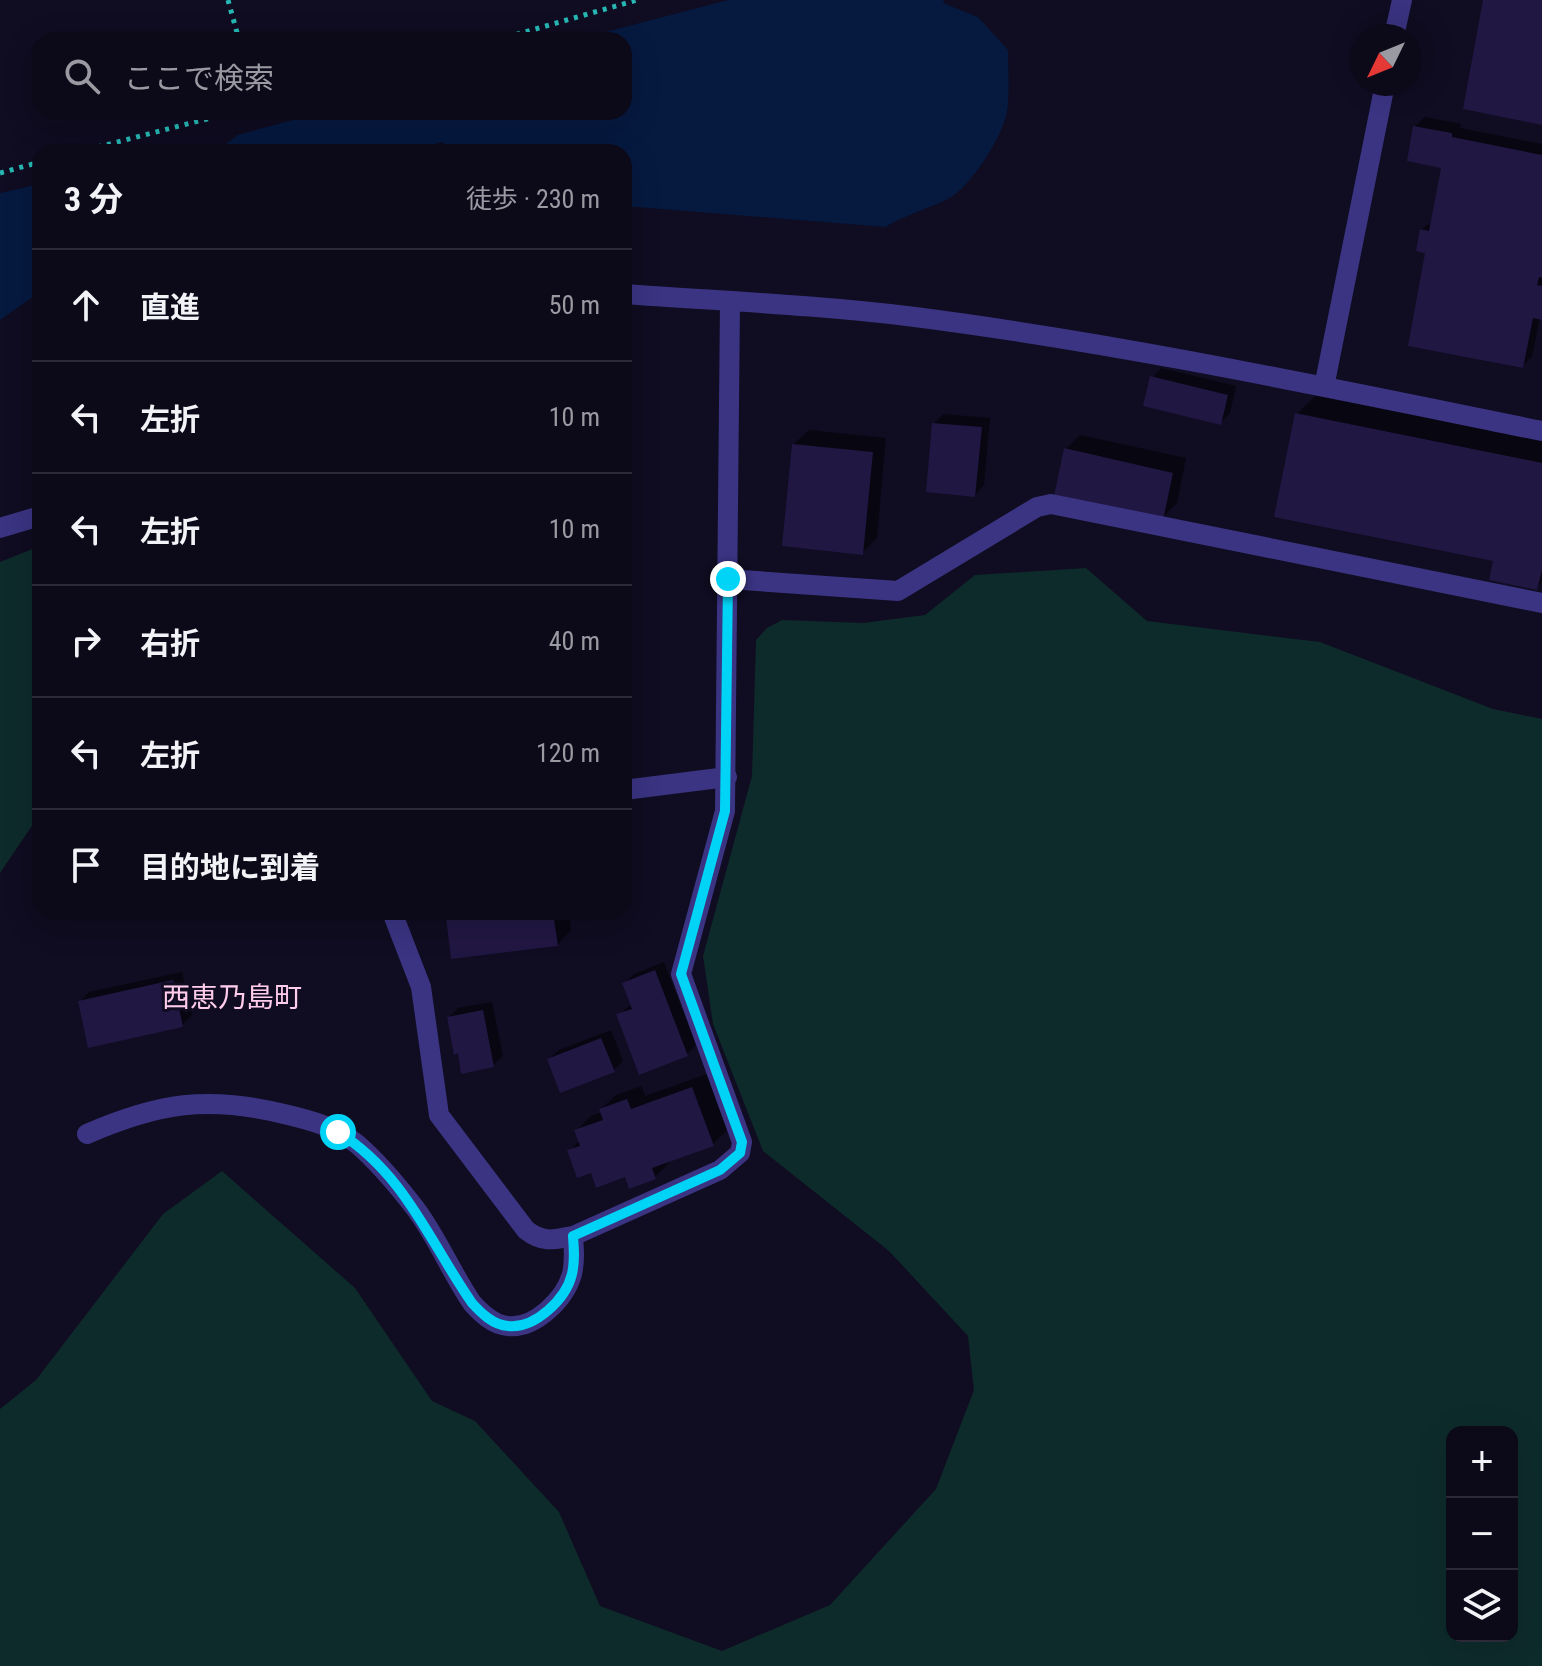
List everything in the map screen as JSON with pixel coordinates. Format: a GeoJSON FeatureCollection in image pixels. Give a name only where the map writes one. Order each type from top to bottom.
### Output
{"type":"FeatureCollection","features":[{"type":"Feature","properties":{"kind":"street"},"geometry":{"type":"LineString","coordinates":[[1397,24],[1402,0]]}},
{"type":"Feature","properties":{"kind":"street"},"geometry":{"type":"LineString","coordinates":[[1324,387],[1383,96]]}},
{"type":"Feature","properties":{"kind":"street"},"geometry":{"type":"LineString","coordinates":[[632,295],[913,317],[1074,341],[1542,431]]}},
{"type":"Feature","properties":{"kind":"street"},"geometry":{"type":"LineString","coordinates":[[395,920],[421,987],[439,1115],[526,1230],[537,1238],[547,1242],[573,1236],[720,1170],[740,1153],[742,1142],[681,974],[725,811],[730,302]]}},
{"type":"Feature","properties":{"kind":"street"},"geometry":{"type":"LineString","coordinates":[[728,579],[898,591],[1037,507],[1051,504],[1542,603]]}},
{"type":"Feature","properties":{"kind":"street"},"geometry":{"type":"LineString","coordinates":[[0,528],[32,518]]}},
{"type":"Feature","properties":{"kind":"street"},"geometry":{"type":"LineString","coordinates":[[632,789],[727,777]]}},
{"type":"Feature","properties":{"kind":"street"},"geometry":{"type":"LineString","coordinates":[[87,1134],[143,1113],[178,1105],[216,1102],[248,1105],[323,1124],[356,1143],[379,1165],[415,1208],[472,1303],[483,1315],[508,1326],[537,1318],[562,1294],[572,1276],[573,1236]]}},
{"type":"Feature","properties":{"kind":"path"},"geometry":{"type":"LineString","coordinates":[[228,0],[237,32]]}},
{"type":"Feature","properties":{"kind":"path"},"geometry":{"type":"LineString","coordinates":[[525,32],[637,0]]}},
{"type":"Feature","properties":{"kind":"path"},"geometry":{"type":"LineString","coordinates":[[109,144],[203,120]]}},
{"type":"Feature","properties":{"kind":"path"},"geometry":{"type":"LineString","coordinates":[[0,173],[32,164]]}},
{"type":"Feature","properties":{"kind":"green space"},"geometry":{"type":"Polygon","coordinates":[[[32,549],[32,826],[0,873],[0,562],[32,549]]]}},
{"type":"Feature","properties":{"kind":"green space"},"geometry":{"type":"Polygon","coordinates":[[[1086,568],[1147,621],[1320,642],[1493,709],[1542,719],[1542,1666],[0,1666],[0,1409],[36,1380],[163,1214],[222,1171],[355,1288],[432,1401],[475,1421],[559,1512],[600,1606],[722,1651],[830,1605],[936,1489],[974,1390],[968,1336],[889,1251],[763,1151],[713,1024],[703,956],[752,776],[756,640],[767,628],[782,620],[863,623],[925,615],[975,575],[1086,568]]]}},
{"type":"Feature","properties":{"kind":"water"},"geometry":{"type":"Polygon","coordinates":[[[728,0],[944,0],[943,3],[978,17],[1008,50],[1007,112],[992,147],[957,193],[885,227],[632,207],[632,144],[226,144],[238,135],[293,120],[632,120],[632,32],[606,32],[728,0]]]}},
{"type":"Feature","properties":{"kind":"water"},"geometry":{"type":"Polygon","coordinates":[[[32,186],[32,298],[0,320],[0,193],[32,186]]]}},
{"type":"Feature","properties":{"kind":"building"},"geometry":{"type":"Polygon","coordinates":[[[1483,0],[1542,0],[1542,125],[1463,109],[1483,0]]]}},
{"type":"Feature","properties":{"kind":"building"},"geometry":{"type":"Polygon","coordinates":[[[1413,126],[1542,155],[1542,278],[1539,277],[1537,285],[1542,286],[1542,320],[1533,318],[1523,368],[1408,346],[1425,253],[1416,251],[1420,229],[1429,231],[1441,168],[1407,161],[1413,126]]]}},
{"type":"Feature","properties":{"kind":"building"},"geometry":{"type":"Polygon","coordinates":[[[1150,376],[1228,395],[1221,425],[1143,406],[1150,376]]]}},
{"type":"Feature","properties":{"kind":"building"},"geometry":{"type":"Polygon","coordinates":[[[1295,413],[1542,463],[1542,570],[1537,590],[1489,580],[1493,561],[1274,517],[1295,413]]]}},
{"type":"Feature","properties":{"kind":"building"},"geometry":{"type":"Polygon","coordinates":[[[932,423],[982,427],[975,497],[926,492],[932,423]]]}},
{"type":"Feature","properties":{"kind":"building"},"geometry":{"type":"Polygon","coordinates":[[[792,444],[873,452],[863,555],[782,546],[792,444]]]}},
{"type":"Feature","properties":{"kind":"building"},"geometry":{"type":"Polygon","coordinates":[[[1064,448],[1173,473],[1163,520],[1054,496],[1064,448]]]}},
{"type":"Feature","properties":{"kind":"building"},"geometry":{"type":"Polygon","coordinates":[[[446,920],[554,920],[558,946],[451,959],[446,920]]]}},
{"type":"Feature","properties":{"kind":"building"},"geometry":{"type":"Polygon","coordinates":[[[655,970],[688,1056],[639,1075],[616,1014],[632,1009],[622,983],[655,970]]]}},
{"type":"Feature","properties":{"kind":"building"},"geometry":{"type":"Polygon","coordinates":[[[173,980],[183,1027],[88,1048],[78,1001],[173,980]]]}},
{"type":"Feature","properties":{"kind":"building"},"geometry":{"type":"Polygon","coordinates":[[[483,1010],[494,1067],[461,1074],[447,1017],[483,1010]]]}},
{"type":"Feature","properties":{"kind":"building"},"geometry":{"type":"Polygon","coordinates":[[[601,1038],[615,1072],[560,1093],[547,1059],[601,1038]]]}},
{"type":"Feature","properties":{"kind":"building"},"geometry":{"type":"Polygon","coordinates":[[[692,1087],[714,1146],[652,1168],[656,1179],[629,1189],[625,1177],[596,1188],[591,1173],[577,1178],[567,1150],[580,1146],[574,1130],[603,1120],[599,1109],[627,1099],[631,1109],[692,1087]]]}},
{"type":"Feature","properties":{"kind":"district","name":"西恵乃島町"},"geometry":{"type":"Point","coordinates":[232,997]}},
{"type":"Feature","properties":{"kind":"route"},"geometry":{"type":"LineString","coordinates":[[338,1132],[356,1143],[379,1165],[415,1208],[472,1303],[483,1315],[508,1326],[537,1318],[562,1294],[572,1276],[573,1236],[720,1170],[740,1153],[742,1142],[681,974],[725,811],[728,579]]}}]}
